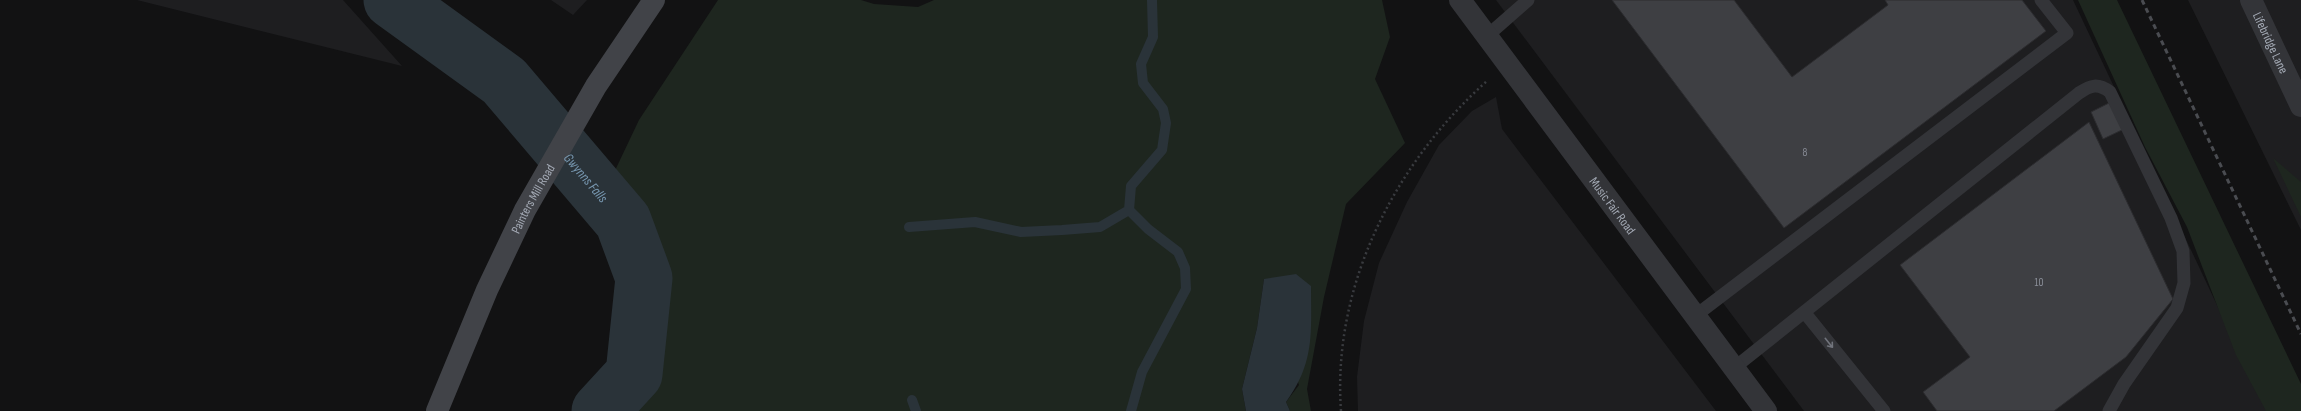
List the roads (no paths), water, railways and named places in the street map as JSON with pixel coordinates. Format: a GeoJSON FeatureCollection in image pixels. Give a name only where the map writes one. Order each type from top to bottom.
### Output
{"type":"FeatureCollection","features":[{"type":"Feature","properties":{"kind":"main road","name":"Painters Mill Road"},"geometry":{"type":"LineString","coordinates":[[437,411],[487,290],[525,210],[596,86],[654,0]]}},
{"type":"Feature","properties":{"kind":"street","name":"Music Fair Road"},"geometry":{"type":"LineString","coordinates":[[1460,0],[1766,411]]}},
{"type":"Feature","properties":{"kind":"street","name":"Lifebridge Lane"},"geometry":{"type":"LineString","coordinates":[[2251,0],[2301,106]]}},
{"type":"Feature","properties":{"kind":"lane"},"geometry":{"type":"LineString","coordinates":[[1487,36],[1528,0]]}},
{"type":"Feature","properties":{"kind":"lane"},"geometry":{"type":"LineString","coordinates":[[1695,316],[2067,33],[2041,0]]}},
{"type":"Feature","properties":{"kind":"lane"},"geometry":{"type":"LineString","coordinates":[[1734,368],[1805,313],[2079,93],[2091,86],[2102,86],[2110,92],[2171,218],[2183,251],[2184,267],[2184,283],[2177,308],[2124,384],[2109,411]]}},
{"type":"Feature","properties":{"kind":"lane"},"geometry":{"type":"LineString","coordinates":[[1805,313],[1884,411]]}},
{"type":"Feature","properties":{"kind":"waterway","name":"Gwynns Falls"},"geometry":{"type":"LineString","coordinates":[[392,0],[504,81],[623,221],[644,278],[634,374],[600,411]]}},
{"type":"Feature","properties":{"kind":"waterway"},"geometry":{"type":"LineString","coordinates":[[1131,411],[1142,372],[1186,289],[1185,268],[1178,252],[1148,229],[1129,210],[1131,186],[1162,150],[1166,123],[1163,109],[1143,83],[1141,64],[1153,37],[1152,0]]}},
{"type":"Feature","properties":{"kind":"waterway"},"geometry":{"type":"LineString","coordinates":[[909,227],[975,222],[1021,232],[1062,230],[1100,227],[1129,210]]}},
{"type":"Feature","properties":{"kind":"waterway"},"geometry":{"type":"LineString","coordinates":[[912,400],[916,411]]}},
{"type":"Feature","properties":{"kind":"railway"},"geometry":{"type":"LineString","coordinates":[[2142,0],[2301,334]]}}]}
